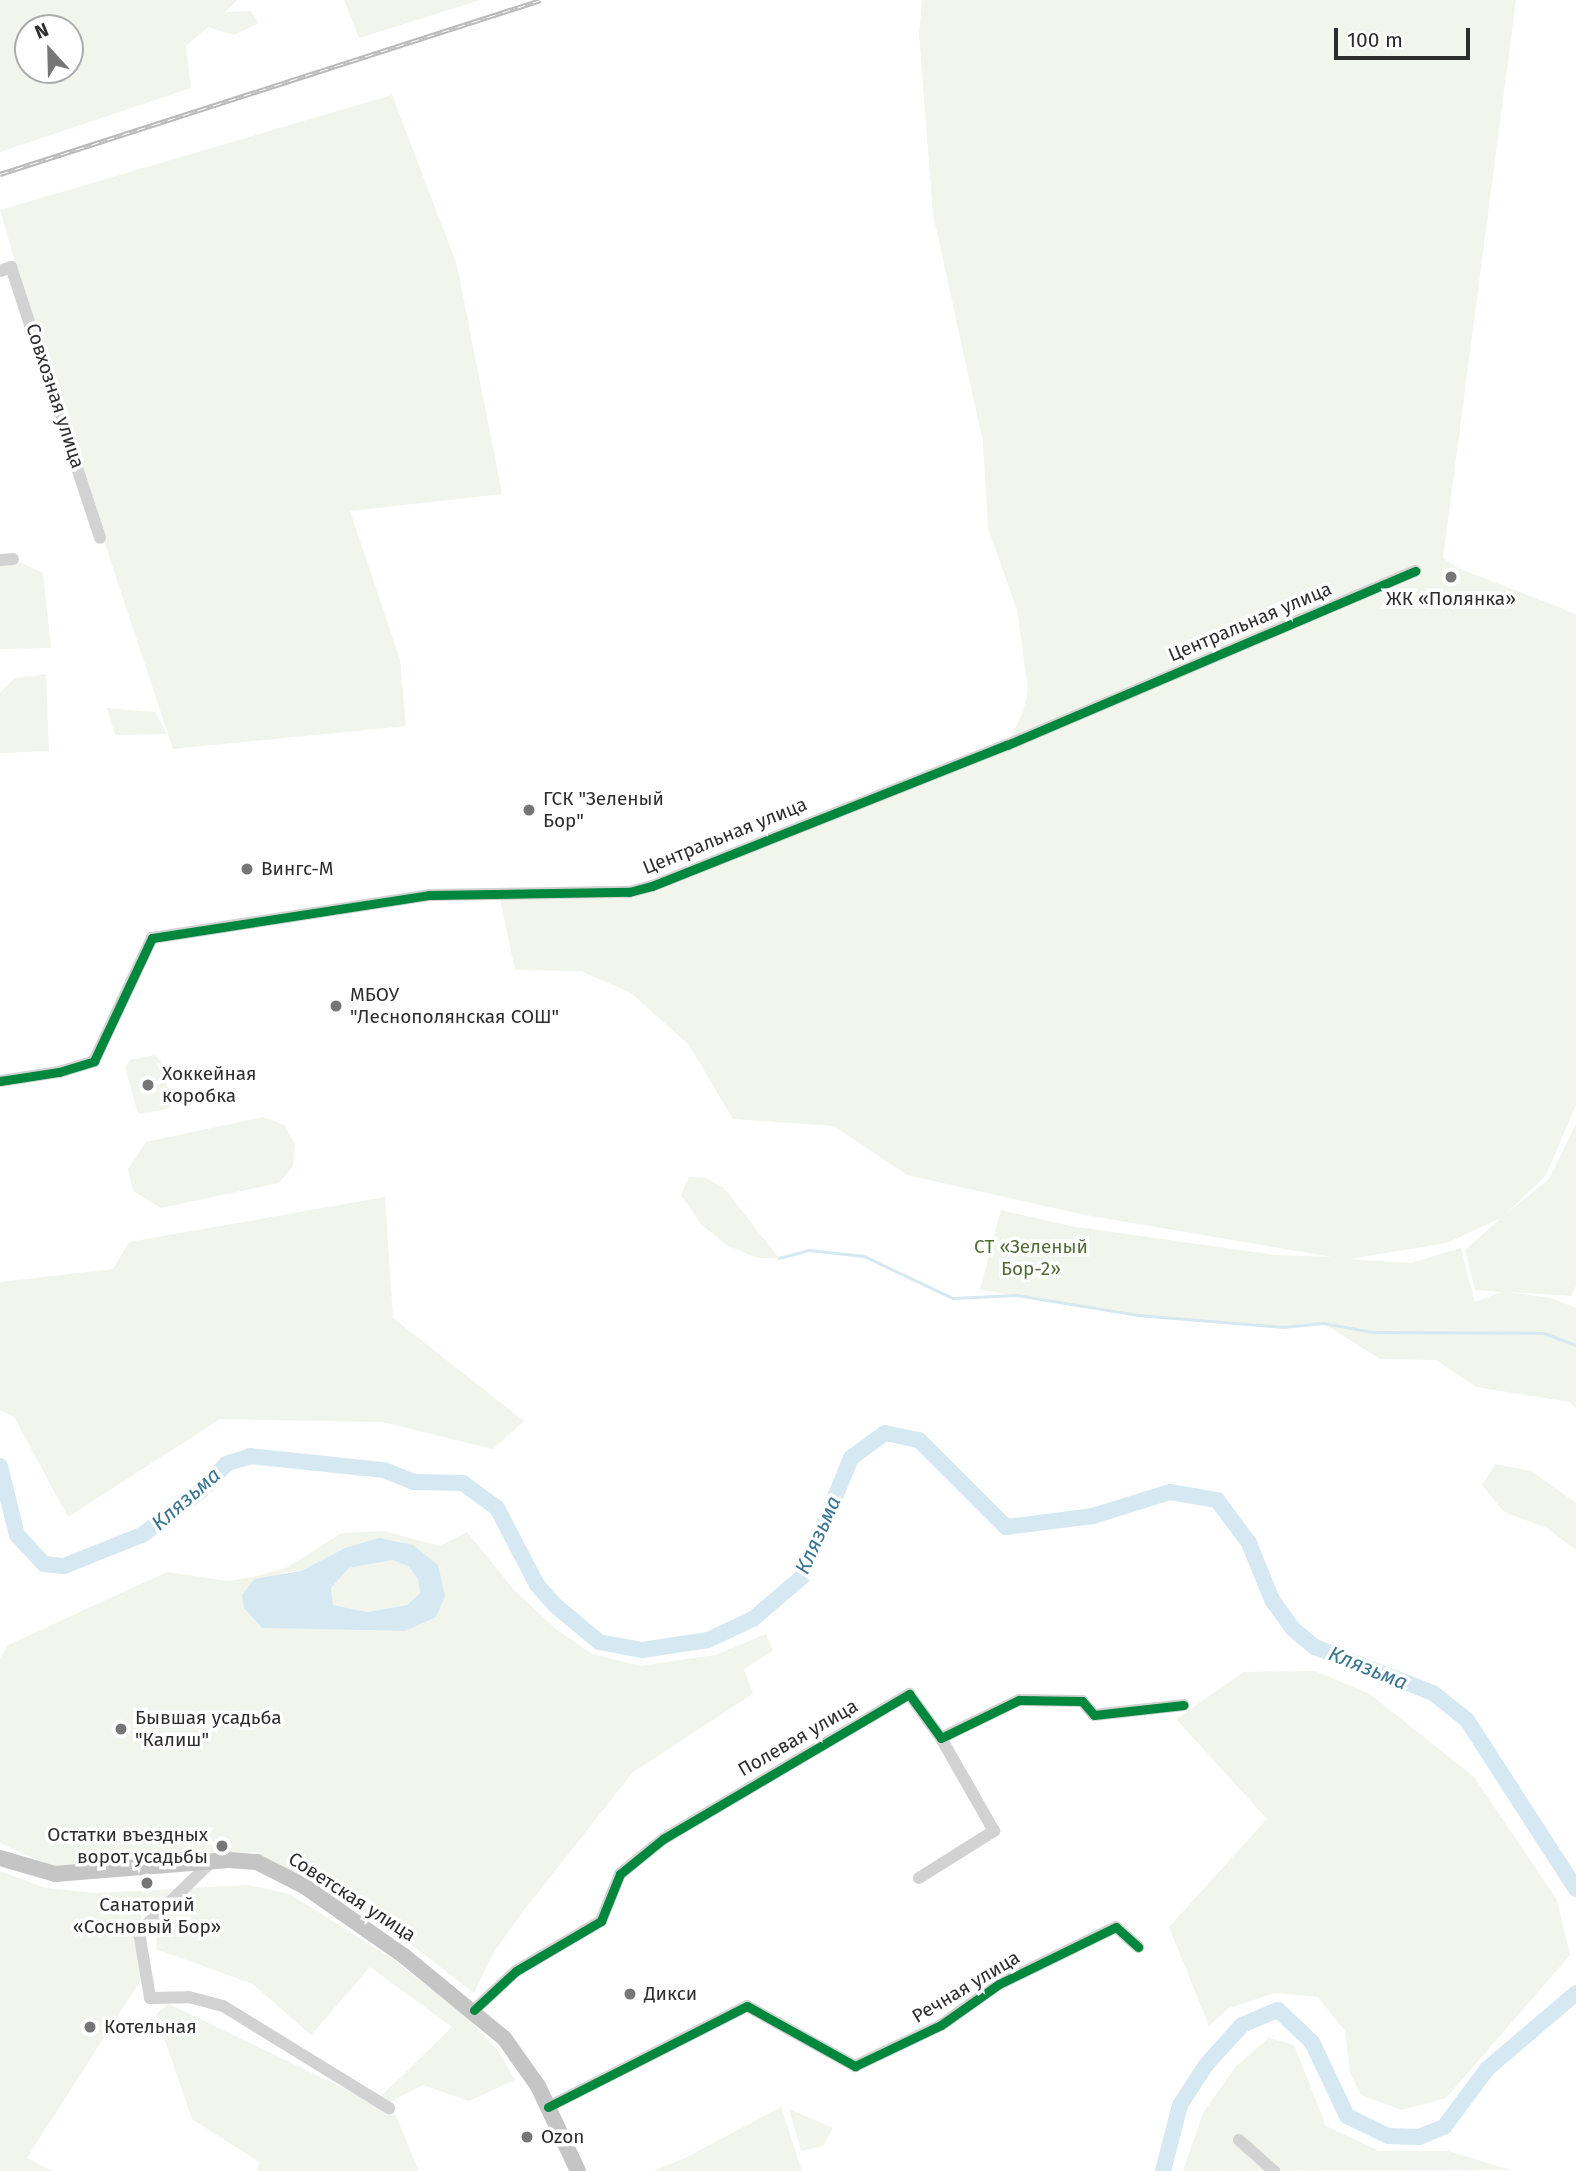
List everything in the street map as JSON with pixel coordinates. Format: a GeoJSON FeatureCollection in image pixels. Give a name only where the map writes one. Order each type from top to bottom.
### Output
{"type":"FeatureCollection","features":[{"type":"Feature","properties":{"kind":"main road","name":"Советская улица"},"geometry":{"type":"LineString","coordinates":[[0,1858],[55,1874],[212,1861],[257,1862],[304,1886],[474,2010],[525,2066],[578,2171]]}},
{"type":"Feature","properties":{"kind":"street","name":"Совхозная улица"},"geometry":{"type":"LineString","coordinates":[[0,271],[12,267],[100,538]]}},
{"type":"Feature","properties":{"kind":"street","name":"Центральная улица"},"geometry":{"type":"LineString","coordinates":[[0,1081],[59,1072],[94,1061],[152,938],[429,895],[629,892],[652,886],[1007,745],[1415,571]]}},
{"type":"Feature","properties":{"kind":"street","name":"Полевая улица"},"geometry":{"type":"LineString","coordinates":[[474,2010],[516,1971],[601,1921],[620,1874],[703,1813],[909,1694],[942,1738]]}},
{"type":"Feature","properties":{"kind":"street"},"geometry":{"type":"LineString","coordinates":[[919,1878],[994,1831],[942,1738],[999,1706],[1019,1700],[1082,1701],[1094,1715],[1183,1705]]}},
{"type":"Feature","properties":{"kind":"street"},"geometry":{"type":"LineString","coordinates":[[212,1861],[139,1932],[150,1998],[189,1997],[223,2006],[389,2108]]}},
{"type":"Feature","properties":{"kind":"street","name":"Речная улица"},"geometry":{"type":"LineString","coordinates":[[548,2107],[747,2006],[855,2066],[941,2025],[999,1984],[1116,1927],[1138,1947]]}},
{"type":"Feature","properties":{"kind":"street"},"geometry":{"type":"LineString","coordinates":[[1239,2140],[1273,2171]]}},
{"type":"Feature","properties":{"kind":"green space"},"geometry":{"type":"Polygon","coordinates":[[[0,0],[237,0],[225,12],[251,11],[259,23],[234,35],[208,27],[186,46],[191,88],[0,152],[0,0]]]}},
{"type":"Feature","properties":{"kind":"green space"},"geometry":{"type":"Polygon","coordinates":[[[344,0],[481,0],[359,38],[344,0]]]}},
{"type":"Feature","properties":{"kind":"green space","name":"СТ «Зеленый Бор-2»"},"geometry":{"type":"Polygon","coordinates":[[[922,0],[1516,0],[1443,558],[1458,568],[1576,614],[1576,1105],[1546,1175],[1506,1214],[1549,1179],[1576,1124],[1576,1286],[1571,1296],[1507,1292],[1551,1298],[1576,1308],[1576,1409],[1570,1402],[1476,1387],[1436,1360],[1380,1359],[1323,1323],[1283,1327],[1138,1315],[980,1290],[1001,1210],[1070,1226],[1276,1255],[1332,1257],[1080,1214],[907,1175],[834,1126],[733,1119],[689,1045],[631,993],[581,971],[515,970],[499,894],[629,892],[1007,745],[1023,712],[1028,690],[1017,610],[988,528],[983,442],[933,214],[919,34],[922,0]],[[1501,1218],[1447,1243],[1349,1259],[1411,1263],[1461,1248],[1475,1302],[1501,1292],[1475,1290],[1465,1250],[1501,1218]]]}},
{"type":"Feature","properties":{"kind":"green space"},"geometry":{"type":"Polygon","coordinates":[[[392,95],[457,265],[502,494],[350,511],[400,660],[406,726],[173,749],[40,347],[0,210],[392,95]]]}},
{"type":"Feature","properties":{"kind":"green space"},"geometry":{"type":"Polygon","coordinates":[[[13,559],[43,573],[51,648],[0,649],[0,560],[13,559]]]}},
{"type":"Feature","properties":{"kind":"green space"},"geometry":{"type":"Polygon","coordinates":[[[46,674],[49,751],[0,753],[0,692],[15,678],[46,674]]]}},
{"type":"Feature","properties":{"kind":"green space"},"geometry":{"type":"Polygon","coordinates":[[[107,708],[155,712],[167,734],[115,735],[107,708]]]}},
{"type":"Feature","properties":{"kind":"green space","name":"Хоккейная коробка"},"geometry":{"type":"Polygon","coordinates":[[[154,1055],[161,1061],[172,1103],[167,1109],[138,1114],[125,1067],[130,1060],[154,1055]]]}},
{"type":"Feature","properties":{"kind":"green space"},"geometry":{"type":"Polygon","coordinates":[[[263,1117],[284,1125],[295,1144],[293,1166],[279,1183],[161,1208],[133,1191],[128,1169],[146,1142],[263,1117]]]}},
{"type":"Feature","properties":{"kind":"green space"},"geometry":{"type":"Polygon","coordinates":[[[689,1177],[706,1178],[724,1188],[779,1258],[758,1258],[726,1245],[700,1223],[681,1195],[689,1177]]]}},
{"type":"Feature","properties":{"kind":"green space"},"geometry":{"type":"Polygon","coordinates":[[[385,1197],[393,1318],[524,1421],[493,1449],[382,1422],[220,1419],[68,1517],[14,1417],[0,1410],[0,1282],[113,1269],[129,1242],[385,1197]]]}},
{"type":"Feature","properties":{"kind":"green space"},"geometry":{"type":"Polygon","coordinates":[[[1495,1464],[1531,1471],[1576,1503],[1576,1550],[1547,1528],[1504,1512],[1482,1485],[1495,1464]]]}},
{"type":"Feature","properties":{"kind":"green space"},"geometry":{"type":"Polygon","coordinates":[[[384,1531],[440,1546],[467,1532],[514,1590],[556,1629],[592,1654],[640,1666],[715,1655],[766,1634],[773,1651],[744,1669],[753,1694],[633,1772],[521,1914],[492,1955],[474,1993],[408,1942],[255,1852],[56,1868],[0,1843],[0,1658],[8,1645],[167,1572],[228,1581],[253,1577],[286,1568],[342,1533],[384,1531]],[[345,1548],[301,1571],[286,1572],[244,1608],[262,1628],[405,1631],[438,1564],[345,1548]]]}},
{"type":"Feature","properties":{"kind":"green space"},"geometry":{"type":"Polygon","coordinates":[[[393,1560],[408,1566],[418,1579],[420,1593],[407,1605],[367,1612],[333,1605],[331,1588],[349,1568],[393,1560]]]}},
{"type":"Feature","properties":{"kind":"green space"},"geometry":{"type":"Polygon","coordinates":[[[1315,1671],[1370,1694],[1474,1777],[1557,1900],[1570,1955],[1446,2098],[1402,2110],[1361,2095],[1350,2073],[1345,2031],[1318,1997],[1275,1993],[1229,2008],[1209,2026],[1169,1927],[1267,1819],[1176,1719],[1244,1672],[1315,1671]]]}},
{"type":"Feature","properties":{"kind":"green space"},"geometry":{"type":"Polygon","coordinates":[[[0,1871],[46,1888],[96,1893],[248,1885],[290,1894],[394,1960],[468,2018],[498,2051],[515,2080],[469,2101],[423,2085],[390,2102],[419,2171],[257,2171],[259,2162],[192,2119],[156,2014],[169,2004],[374,2103],[452,2027],[370,1967],[311,2035],[253,1984],[156,1949],[159,1912],[141,1912],[147,1970],[27,2158],[52,2171],[0,2171],[0,1871]]]}},
{"type":"Feature","properties":{"kind":"green space"},"geometry":{"type":"Polygon","coordinates":[[[1269,2038],[1294,2045],[1326,2126],[1379,2151],[1448,2151],[1511,2170],[1183,2171],[1203,2113],[1236,2066],[1269,2038]]]}},
{"type":"Feature","properties":{"kind":"green space"},"geometry":{"type":"Polygon","coordinates":[[[781,2107],[802,2171],[653,2171],[683,2159],[781,2107]]]}},
{"type":"Feature","properties":{"kind":"green space"},"geometry":{"type":"Polygon","coordinates":[[[789,2109],[833,2128],[823,2146],[801,2151],[789,2109]]]}},
{"type":"Feature","properties":{"kind":"shaded area"},"geometry":{"type":"Polygon","coordinates":[[[379,1538],[413,1545],[438,1565],[445,1596],[436,1617],[405,1631],[262,1628],[244,1608],[242,1595],[254,1579],[301,1571],[345,1548],[379,1538]],[[393,1560],[349,1568],[331,1588],[333,1605],[367,1612],[407,1605],[420,1593],[418,1579],[408,1566],[393,1560]]]}},
{"type":"Feature","properties":{"kind":"waterway"},"geometry":{"type":"LineString","coordinates":[[779,1258],[809,1250],[864,1256],[953,1298],[1016,1295],[1138,1315],[1283,1327],[1323,1323],[1373,1332],[1544,1333],[1576,1345]]}},
{"type":"Feature","properties":{"kind":"waterway","name":"Клязьма"},"geometry":{"type":"LineString","coordinates":[[0,1466],[17,1535],[44,1564],[64,1566],[142,1535],[203,1489],[226,1464],[250,1456],[384,1470],[414,1482],[463,1483],[497,1508],[537,1585],[556,1606],[599,1642],[642,1650],[708,1640],[753,1619],[802,1577],[851,1458],[885,1433],[919,1440],[1006,1527],[1093,1516],[1170,1492],[1217,1500],[1249,1543],[1272,1600],[1292,1628],[1315,1647],[1433,1693],[1467,1720],[1576,1889]]}},
{"type":"Feature","properties":{"kind":"waterway","name":"Клязьма"},"geometry":{"type":"LineString","coordinates":[[1163,2171],[1180,2105],[1206,2065],[1242,2025],[1278,2010],[1312,2042],[1347,2116],[1388,2136],[1419,2137],[1444,2127],[1487,2069],[1576,1993]]}},
{"type":"Feature","properties":{"kind":"railway"},"geometry":{"type":"LineString","coordinates":[[0,174],[541,0]]}},
{"type":"Feature","properties":{"kind":"cycle path"},"geometry":{"type":"LineString","coordinates":[[0,1081],[59,1072],[94,1061],[152,938],[429,895],[629,892],[652,886],[1007,745],[1415,571]]}},
{"type":"Feature","properties":{"kind":"cycle path"},"geometry":{"type":"LineString","coordinates":[[474,2010],[516,1971],[601,1921],[620,1874],[663,1839],[909,1694],[941,1738],[1019,1700],[1082,1701],[1094,1715],[1183,1705]]}},
{"type":"Feature","properties":{"kind":"cycle path"},"geometry":{"type":"LineString","coordinates":[[548,2107],[747,2006],[855,2066],[941,2025],[999,1984],[1116,1927],[1138,1947]]}},
{"type":"Feature","properties":{"kind":"place","name":"ЖК «Полянка»"},"geometry":{"type":"Point","coordinates":[1451,577]}},
{"type":"Feature","properties":{"kind":"place","name":"ГСК \"Зеленый Бор\""},"geometry":{"type":"Point","coordinates":[529,810]}},
{"type":"Feature","properties":{"kind":"place","name":"Вингс-М"},"geometry":{"type":"Point","coordinates":[247,869]}},
{"type":"Feature","properties":{"kind":"place","name":"МБОУ \"Леснополянская СОШ\""},"geometry":{"type":"Point","coordinates":[336,1006]}},
{"type":"Feature","properties":{"kind":"place","name":"Хоккейная коробка"},"geometry":{"type":"Point","coordinates":[148,1085]}},
{"type":"Feature","properties":{"kind":"place","name":"Бывшая усадьба \"Калиш\""},"geometry":{"type":"Point","coordinates":[121,1729]}},
{"type":"Feature","properties":{"kind":"place","name":"Остатки въездных ворот усадьбы"},"geometry":{"type":"Point","coordinates":[222,1846]}},
{"type":"Feature","properties":{"kind":"place","name":"Санаторий «Сосновый Бор»"},"geometry":{"type":"Point","coordinates":[147,1883]}},
{"type":"Feature","properties":{"kind":"place","name":"Дикси"},"geometry":{"type":"Point","coordinates":[630,1994]}},
{"type":"Feature","properties":{"kind":"place","name":"Котельная"},"geometry":{"type":"Point","coordinates":[90,2027]}},
{"type":"Feature","properties":{"kind":"place","name":"Ozon"},"geometry":{"type":"Point","coordinates":[527,2137]}}]}
